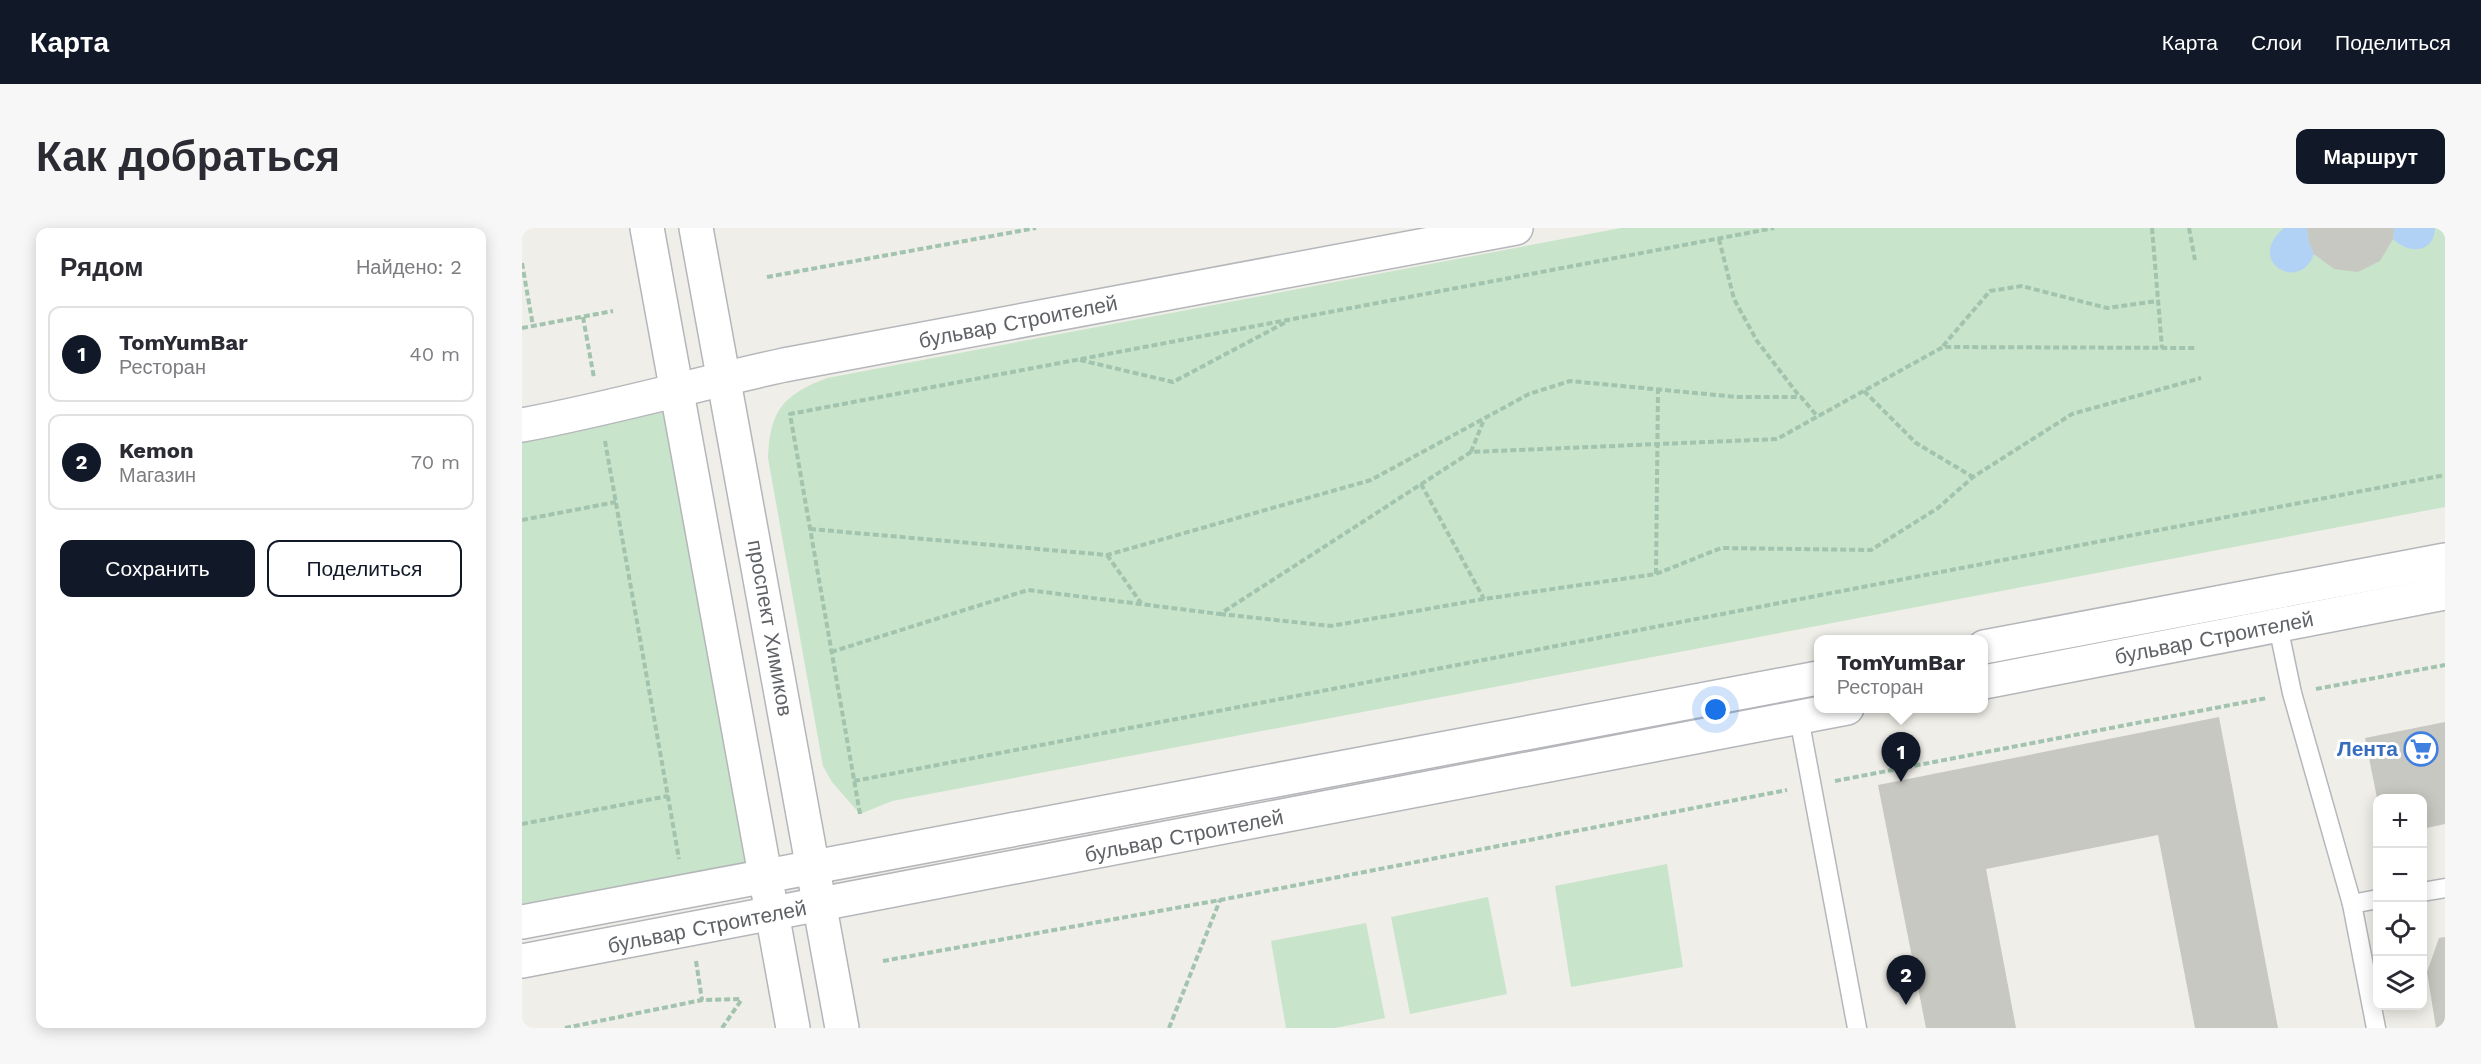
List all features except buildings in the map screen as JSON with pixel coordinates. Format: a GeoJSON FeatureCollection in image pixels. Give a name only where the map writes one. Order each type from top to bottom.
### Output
{"type":"FeatureCollection","features":[{"type":"Feature","properties":{"kind":"main road"},"geometry":{"type":"LineString","coordinates":[[647,228],[793,1028]]}},
{"type":"Feature","properties":{"kind":"main road","name":"проспект Химиков"},"geometry":{"type":"LineString","coordinates":[[696,228],[842,1028]]}},
{"type":"Feature","properties":{"kind":"main road","name":"бульвар Строителей"},"geometry":{"type":"LineString","coordinates":[[522,425],[600,411],[677,388],[725,378],[1516,228]]}},
{"type":"Feature","properties":{"kind":"main road","name":"бульвар Строителей"},"geometry":{"type":"LineString","coordinates":[[1988,646],[2445,560]]}},
{"type":"Feature","properties":{"kind":"main road","name":"бульвар Строителей"},"geometry":{"type":"LineString","coordinates":[[1988,681],[2445,593]]}},
{"type":"Feature","properties":{"kind":"main road","name":"бульвар Строителей"},"geometry":{"type":"LineString","coordinates":[[522,922],[1814,679]]}},
{"type":"Feature","properties":{"kind":"main road","name":"бульвар Строителей"},"geometry":{"type":"LineString","coordinates":[[522,961],[773,915],[1822,713]]}},
{"type":"Feature","properties":{"kind":"lane"},"geometry":{"type":"LineString","coordinates":[[2278,626],[2292,693],[2352,904],[2376,1028]]}},
{"type":"Feature","properties":{"kind":"lane"},"geometry":{"type":"LineString","coordinates":[[1799,718],[1857,1028]]}},
{"type":"Feature","properties":{"kind":"lane"},"geometry":{"type":"LineString","coordinates":[[2427,891],[2445,888]]}},
{"type":"Feature","properties":{"kind":"lane"},"geometry":{"type":"LineString","coordinates":[[2352,904],[2373,900]]}},
{"type":"Feature","properties":{"kind":"path"},"geometry":{"type":"LineString","coordinates":[[767,277],[1036,228]]}},
{"type":"Feature","properties":{"kind":"path"},"geometry":{"type":"LineString","coordinates":[[860,814],[790,414],[1774,228]]}},
{"type":"Feature","properties":{"kind":"path"},"geometry":{"type":"LineString","coordinates":[[2152,228],[2162,348]]}},
{"type":"Feature","properties":{"kind":"path"},"geometry":{"type":"LineString","coordinates":[[2189,228],[2195,260]]}},
{"type":"Feature","properties":{"kind":"path"},"geometry":{"type":"LineString","coordinates":[[1719,238],[1734,300],[1756,341],[1818,417]]}},
{"type":"Feature","properties":{"kind":"path"},"geometry":{"type":"LineString","coordinates":[[522,263],[533,326]]}},
{"type":"Feature","properties":{"kind":"path"},"geometry":{"type":"LineString","coordinates":[[1220,614],[1471,452],[1777,439],[1943,347],[1989,291],[2022,286],[2107,308],[2157,301]]}},
{"type":"Feature","properties":{"kind":"path"},"geometry":{"type":"LineString","coordinates":[[522,328],[613,311]]}},
{"type":"Feature","properties":{"kind":"path"},"geometry":{"type":"LineString","coordinates":[[583,316],[685,891]]}},
{"type":"Feature","properties":{"kind":"path"},"geometry":{"type":"LineString","coordinates":[[1078,359],[1173,382],[1291,319]]}},
{"type":"Feature","properties":{"kind":"path"},"geometry":{"type":"LineString","coordinates":[[1943,347],[2195,348]]}},
{"type":"Feature","properties":{"kind":"path"},"geometry":{"type":"LineString","coordinates":[[831,652],[1028,590],[1331,626],[1484,599],[1656,574],[1720,548],[1871,550],[1938,508],[1972,477],[2072,414],[2200,378]]}},
{"type":"Feature","properties":{"kind":"path"},"geometry":{"type":"LineString","coordinates":[[810,529],[1107,555],[1371,480],[1484,421],[1529,394],[1570,381],[1737,397],[1800,397]]}},
{"type":"Feature","properties":{"kind":"path"},"geometry":{"type":"LineString","coordinates":[[1656,574],[1658,389]]}},
{"type":"Feature","properties":{"kind":"path"},"geometry":{"type":"LineString","coordinates":[[1864,391],[1916,443],[1972,477]]}},
{"type":"Feature","properties":{"kind":"path"},"geometry":{"type":"LineString","coordinates":[[1471,452],[1484,421]]}},
{"type":"Feature","properties":{"kind":"path"},"geometry":{"type":"LineString","coordinates":[[854,781],[2445,475]]}},
{"type":"Feature","properties":{"kind":"path"},"geometry":{"type":"LineString","coordinates":[[1421,484],[1484,599]]}},
{"type":"Feature","properties":{"kind":"path"},"geometry":{"type":"LineString","coordinates":[[522,520],[616,502]]}},
{"type":"Feature","properties":{"kind":"path"},"geometry":{"type":"LineString","coordinates":[[1107,555],[1142,604]]}},
{"type":"Feature","properties":{"kind":"path"},"geometry":{"type":"LineString","coordinates":[[883,961],[1220,900],[2445,665]]}},
{"type":"Feature","properties":{"kind":"path"},"geometry":{"type":"LineString","coordinates":[[522,824],[668,796]]}},
{"type":"Feature","properties":{"kind":"path"},"geometry":{"type":"LineString","coordinates":[[1169,1028],[1220,900]]}},
{"type":"Feature","properties":{"kind":"path"},"geometry":{"type":"LineString","coordinates":[[691,930],[702,1000]]}},
{"type":"Feature","properties":{"kind":"path"},"geometry":{"type":"LineString","coordinates":[[565,1028],[702,1000],[742,999],[722,1028]]}},
{"type":"Feature","properties":{"kind":"green space"},"geometry":{"type":"Polygon","coordinates":[[[1621,228],[2445,228],[2445,507],[892,801],[860,814],[832,782],[823,766],[768,458],[769,441],[776,416],[790,398],[812,384],[827,378],[1621,228]]]}},
{"type":"Feature","properties":{"kind":"green space"},"geometry":{"type":"Polygon","coordinates":[[[677,388],[766,876],[522,922],[522,425],[677,388]]]}},
{"type":"Feature","properties":{"kind":"green space"},"geometry":{"type":"Polygon","coordinates":[[[1667,864],[1683,967],[1571,987],[1555,886],[1667,864]]]}},
{"type":"Feature","properties":{"kind":"green space"},"geometry":{"type":"Polygon","coordinates":[[[1488,897],[1507,994],[1410,1014],[1391,917],[1488,897]]]}},
{"type":"Feature","properties":{"kind":"green space"},"geometry":{"type":"Polygon","coordinates":[[[1366,923],[1385,1018],[1335,1028],[1286,1028],[1271,941],[1366,923]]]}},
{"type":"Feature","properties":{"kind":"water"},"geometry":{"type":"Polygon","coordinates":[[[2284,228],[2307,228],[2314,254],[2307,266],[2298,271],[2288,272],[2279,268],[2272,261],[2270,252],[2273,240],[2284,228]]]}},
{"type":"Feature","properties":{"kind":"water"},"geometry":{"type":"Polygon","coordinates":[[[2394,228],[2435,228],[2434,237],[2425,247],[2413,249],[2393,239],[2394,228]]]}},
{"type":"Feature","properties":{"kind":"place","name":"Лента"},"geometry":{"type":"Point","coordinates":[2421,749]}},
{"type":"Feature","properties":{"kind":"place","name":"TomYumBar"},"geometry":{"type":"Point","coordinates":[1901,782]}},
{"type":"Feature","properties":{"kind":"place","name":"Kemon"},"geometry":{"type":"Point","coordinates":[1906,1005]}}]}
